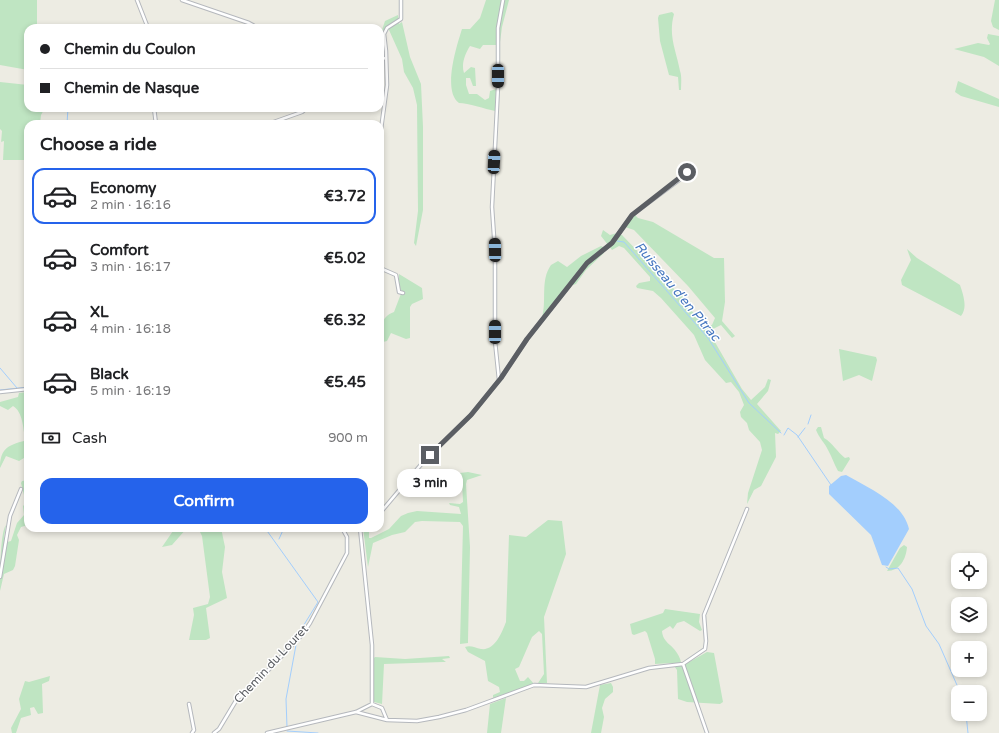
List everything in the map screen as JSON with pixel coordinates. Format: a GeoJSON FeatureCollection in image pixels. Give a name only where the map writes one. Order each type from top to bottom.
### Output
{"type":"FeatureCollection","features":[{"type":"Feature","properties":{"kind":"street"},"geometry":{"type":"LineString","coordinates":[[137,0],[146,24]]}},
{"type":"Feature","properties":{"kind":"street"},"geometry":{"type":"LineString","coordinates":[[182,0],[251,24]]}},
{"type":"Feature","properties":{"kind":"street"},"geometry":{"type":"LineString","coordinates":[[384,107],[387,85],[384,34],[387,28],[401,19],[401,0]]}},
{"type":"Feature","properties":{"kind":"street"},"geometry":{"type":"LineString","coordinates":[[499,380],[495,342],[495,239],[492,207],[498,87],[498,28],[503,0]]}},
{"type":"Feature","properties":{"kind":"street"},"geometry":{"type":"LineString","coordinates":[[279,120],[302,112]]}},
{"type":"Feature","properties":{"kind":"street"},"geometry":{"type":"LineString","coordinates":[[384,508],[424,461],[471,415],[499,380],[527,339],[587,263],[612,243],[632,215],[682,178],[691,167]]}},
{"type":"Feature","properties":{"kind":"street"},"geometry":{"type":"LineString","coordinates":[[384,270],[396,275],[399,292],[403,293]]}},
{"type":"Feature","properties":{"kind":"street"},"geometry":{"type":"LineString","coordinates":[[0,392],[24,389]]}},
{"type":"Feature","properties":{"kind":"street"},"geometry":{"type":"LineString","coordinates":[[0,577],[10,516],[21,489]]}},
{"type":"Feature","properties":{"kind":"street"},"geometry":{"type":"LineString","coordinates":[[356,712],[387,720],[416,721],[466,710],[534,686],[586,687],[649,668],[683,664],[705,650],[706,641],[704,615],[747,508]]}},
{"type":"Feature","properties":{"kind":"street","name":"Chemin du Louret"},"geometry":{"type":"LineString","coordinates":[[214,733],[219,729],[237,699],[266,673],[310,623],[346,553],[348,543],[344,532]]}},
{"type":"Feature","properties":{"kind":"street"},"geometry":{"type":"LineString","coordinates":[[360,532],[372,645],[372,704]]}},
{"type":"Feature","properties":{"kind":"street"},"geometry":{"type":"LineString","coordinates":[[683,664],[707,733]]}},
{"type":"Feature","properties":{"kind":"street"},"geometry":{"type":"LineString","coordinates":[[189,704],[194,730],[192,733]]}},
{"type":"Feature","properties":{"kind":"street"},"geometry":{"type":"LineString","coordinates":[[267,733],[356,712],[372,704],[382,708],[387,720]]}},
{"type":"Feature","properties":{"kind":"green space"},"geometry":{"type":"Polygon","coordinates":[[[0,0],[37,0],[37,24],[24,24],[24,69],[0,65],[0,0]]]}},
{"type":"Feature","properties":{"kind":"green space"},"geometry":{"type":"Polygon","coordinates":[[[486,0],[509,0],[500,42],[496,45],[483,45],[480,49],[470,46],[464,59],[463,70],[464,73],[471,67],[475,68],[476,86],[473,86],[470,78],[466,78],[466,85],[469,94],[477,94],[485,100],[489,98],[490,91],[496,89],[495,111],[459,103],[454,97],[451,79],[454,56],[462,29],[470,29],[480,18],[486,0]]]}},
{"type":"Feature","properties":{"kind":"green space"},"geometry":{"type":"Polygon","coordinates":[[[995,0],[999,0],[999,30],[993,27],[991,21],[995,0]]]}},
{"type":"Feature","properties":{"kind":"green space"},"geometry":{"type":"Polygon","coordinates":[[[672,12],[674,14],[672,22],[672,36],[681,75],[681,90],[679,90],[678,77],[669,75],[660,41],[659,15],[672,12]]]}},
{"type":"Feature","properties":{"kind":"green space"},"geometry":{"type":"Polygon","coordinates":[[[398,15],[399,24],[402,22],[410,57],[421,84],[423,127],[423,210],[416,246],[414,243],[418,211],[417,105],[413,88],[404,72],[402,59],[387,26],[384,30],[385,21],[398,15]]]}},
{"type":"Feature","properties":{"kind":"green space"},"geometry":{"type":"Polygon","coordinates":[[[988,34],[999,36],[999,66],[984,57],[954,49],[978,43],[989,45],[990,44],[987,38],[988,34]]]}},
{"type":"Feature","properties":{"kind":"green space"},"geometry":{"type":"Polygon","coordinates":[[[958,81],[999,99],[999,107],[961,96],[955,92],[958,81]]]}},
{"type":"Feature","properties":{"kind":"green space"},"geometry":{"type":"Polygon","coordinates":[[[0,82],[24,85],[24,112],[43,112],[40,120],[24,120],[24,160],[3,160],[4,141],[1,142],[2,131],[0,129],[0,82]]]}},
{"type":"Feature","properties":{"kind":"green space"},"geometry":{"type":"Polygon","coordinates":[[[635,215],[638,218],[653,222],[714,258],[724,258],[725,302],[722,321],[735,336],[732,338],[721,325],[713,329],[712,337],[742,389],[751,400],[765,387],[768,379],[771,380],[768,391],[757,404],[781,431],[778,434],[775,433],[776,457],[761,486],[754,490],[747,504],[748,493],[762,450],[760,442],[749,430],[747,423],[741,417],[740,412],[744,405],[739,392],[731,382],[726,383],[705,360],[694,335],[661,298],[653,291],[637,288],[636,286],[639,283],[650,281],[650,277],[624,248],[619,246],[612,250],[601,236],[603,230],[610,235],[617,233],[622,235],[676,291],[683,292],[687,296],[686,305],[706,326],[712,325],[715,318],[688,286],[634,230],[625,227],[635,215]]]}},
{"type":"Feature","properties":{"kind":"green space"},"geometry":{"type":"Polygon","coordinates":[[[601,246],[603,247],[604,253],[586,270],[576,284],[567,287],[542,317],[546,277],[551,265],[558,261],[567,267],[581,256],[601,246]]]}},
{"type":"Feature","properties":{"kind":"green space"},"geometry":{"type":"Polygon","coordinates":[[[907,249],[917,258],[960,285],[965,305],[961,316],[902,285],[901,280],[911,260],[907,249]]]}},
{"type":"Feature","properties":{"kind":"green space"},"geometry":{"type":"Polygon","coordinates":[[[399,274],[422,288],[423,299],[412,304],[410,307],[410,338],[406,339],[391,333],[387,341],[384,342],[384,320],[389,314],[394,312],[402,291],[399,289],[399,274]]]}},
{"type":"Feature","properties":{"kind":"green space"},"geometry":{"type":"Polygon","coordinates":[[[839,349],[876,357],[877,360],[872,381],[859,375],[843,381],[839,349]]]}},
{"type":"Feature","properties":{"kind":"green space"},"geometry":{"type":"Polygon","coordinates":[[[24,392],[24,432],[19,412],[13,406],[8,410],[0,406],[0,402],[18,397],[19,393],[24,392]]]}},
{"type":"Feature","properties":{"kind":"green space"},"geometry":{"type":"Polygon","coordinates":[[[818,427],[821,427],[824,438],[830,442],[842,456],[845,458],[849,457],[850,459],[842,472],[838,471],[827,447],[817,433],[816,430],[818,427]]]}},
{"type":"Feature","properties":{"kind":"green space"},"geometry":{"type":"Polygon","coordinates":[[[24,441],[24,458],[19,461],[6,456],[0,468],[3,453],[13,444],[24,441]]]}},
{"type":"Feature","properties":{"kind":"green space"},"geometry":{"type":"Polygon","coordinates":[[[468,472],[482,475],[467,480],[466,484],[470,547],[468,643],[460,644],[463,526],[460,522],[415,522],[405,532],[392,535],[373,543],[368,567],[364,532],[369,532],[369,538],[371,538],[389,529],[401,516],[417,511],[461,514],[459,507],[450,505],[449,503],[460,504],[463,502],[462,481],[460,479],[437,479],[435,476],[468,472]]]}},
{"type":"Feature","properties":{"kind":"green space"},"geometry":{"type":"Polygon","coordinates":[[[24,481],[24,495],[21,483],[24,481]]]}},
{"type":"Feature","properties":{"kind":"green space"},"geometry":{"type":"Polygon","coordinates":[[[24,515],[24,526],[21,527],[17,535],[19,540],[15,566],[13,570],[4,574],[0,591],[1,556],[4,529],[6,525],[4,537],[7,542],[11,541],[17,523],[24,515]]]}},
{"type":"Feature","properties":{"kind":"green space"},"geometry":{"type":"Polygon","coordinates":[[[548,520],[562,521],[566,554],[544,617],[547,683],[538,683],[544,674],[542,634],[539,631],[532,637],[519,667],[515,669],[520,681],[524,681],[528,677],[534,684],[493,698],[493,695],[500,692],[499,687],[488,681],[485,661],[468,652],[465,647],[471,646],[486,649],[490,647],[497,640],[506,622],[509,535],[526,537],[548,520]]]}},
{"type":"Feature","properties":{"kind":"green space"},"geometry":{"type":"Polygon","coordinates":[[[172,532],[183,532],[172,545],[162,547],[172,532]]]}},
{"type":"Feature","properties":{"kind":"green space"},"geometry":{"type":"Polygon","coordinates":[[[200,532],[222,532],[225,547],[222,572],[227,598],[206,608],[210,638],[206,640],[189,640],[194,615],[193,608],[208,604],[210,597],[202,536],[200,532]]]}},
{"type":"Feature","properties":{"kind":"green space"},"geometry":{"type":"Polygon","coordinates":[[[904,545],[907,547],[902,564],[895,569],[887,571],[900,548],[904,545]]]}},
{"type":"Feature","properties":{"kind":"green space"},"geometry":{"type":"Polygon","coordinates":[[[665,609],[700,614],[699,622],[702,630],[700,631],[684,621],[677,623],[673,629],[670,626],[662,631],[666,641],[678,655],[682,666],[707,652],[714,653],[723,702],[720,704],[687,702],[678,699],[677,670],[672,663],[655,664],[655,659],[647,633],[645,631],[634,635],[632,634],[630,624],[663,613],[665,609]]]}},
{"type":"Feature","properties":{"kind":"green space"},"geometry":{"type":"Polygon","coordinates":[[[449,656],[450,658],[442,659],[446,662],[384,664],[382,704],[374,702],[375,657],[405,659],[449,656]]]}},
{"type":"Feature","properties":{"kind":"green space"},"geometry":{"type":"Polygon","coordinates":[[[50,676],[49,681],[42,684],[43,713],[38,714],[34,707],[30,708],[31,715],[21,718],[16,733],[12,733],[11,728],[21,709],[19,699],[25,681],[29,682],[50,676]]]}},
{"type":"Feature","properties":{"kind":"green space"},"geometry":{"type":"Polygon","coordinates":[[[611,683],[613,692],[605,699],[602,708],[604,717],[601,733],[591,733],[600,685],[611,683]]]}},
{"type":"Feature","properties":{"kind":"green space"},"geometry":{"type":"Polygon","coordinates":[[[506,698],[501,733],[487,733],[490,704],[506,698]]]}},
{"type":"Feature","properties":{"kind":"water"},"geometry":{"type":"Polygon","coordinates":[[[846,475],[884,497],[900,511],[905,519],[909,529],[888,566],[882,565],[871,535],[829,494],[829,486],[841,476],[846,475]]]}},
{"type":"Feature","properties":{"kind":"waterway"},"geometry":{"type":"LineString","coordinates":[[67,120],[68,112]]}},
{"type":"Feature","properties":{"kind":"waterway","name":"Ruisseau d'en Pitrac"},"geometry":{"type":"LineString","coordinates":[[617,241],[624,242],[708,338],[749,403],[781,433]]}},
{"type":"Feature","properties":{"kind":"waterway"},"geometry":{"type":"LineString","coordinates":[[0,368],[17,388]]}},
{"type":"Feature","properties":{"kind":"waterway"},"geometry":{"type":"LineString","coordinates":[[0,390],[24,387]]}},
{"type":"Feature","properties":{"kind":"waterway"},"geometry":{"type":"LineString","coordinates":[[808,424],[811,415]]}},
{"type":"Feature","properties":{"kind":"waterway","name":"Ruisseau d'en Pitrac"},"geometry":{"type":"LineString","coordinates":[[784,435],[788,428],[797,435],[831,485]]}},
{"type":"Feature","properties":{"kind":"waterway"},"geometry":{"type":"LineString","coordinates":[[798,437],[805,428]]}},
{"type":"Feature","properties":{"kind":"waterway"},"geometry":{"type":"LineString","coordinates":[[268,532],[318,602],[302,628]]}},
{"type":"Feature","properties":{"kind":"waterway"},"geometry":{"type":"LineString","coordinates":[[279,539],[282,532]]}},
{"type":"Feature","properties":{"kind":"waterway","name":"Ruisseau d'en Pitrac"},"geometry":{"type":"LineString","coordinates":[[886,567],[889,569],[898,568],[912,589],[926,626],[939,644],[957,685]]}},
{"type":"Feature","properties":{"kind":"waterway"},"geometry":{"type":"LineString","coordinates":[[295,638],[300,631]]}},
{"type":"Feature","properties":{"kind":"waterway"},"geometry":{"type":"LineString","coordinates":[[287,727],[286,699],[296,645]]}},
{"type":"Feature","properties":{"kind":"waterway","name":"Ruisseau d'en Pitrac"},"geometry":{"type":"LineString","coordinates":[[967,721],[968,733]]}},
{"type":"Feature","properties":{"kind":"waterway"},"geometry":{"type":"LineString","coordinates":[[287,731],[318,733]]}},
{"type":"Feature","properties":{"kind":"route"},"geometry":{"type":"LineString","coordinates":[[430,455],[471,415],[501,378],[527,339],[587,263],[615,240],[632,215],[682,178],[687,172]]}}]}
